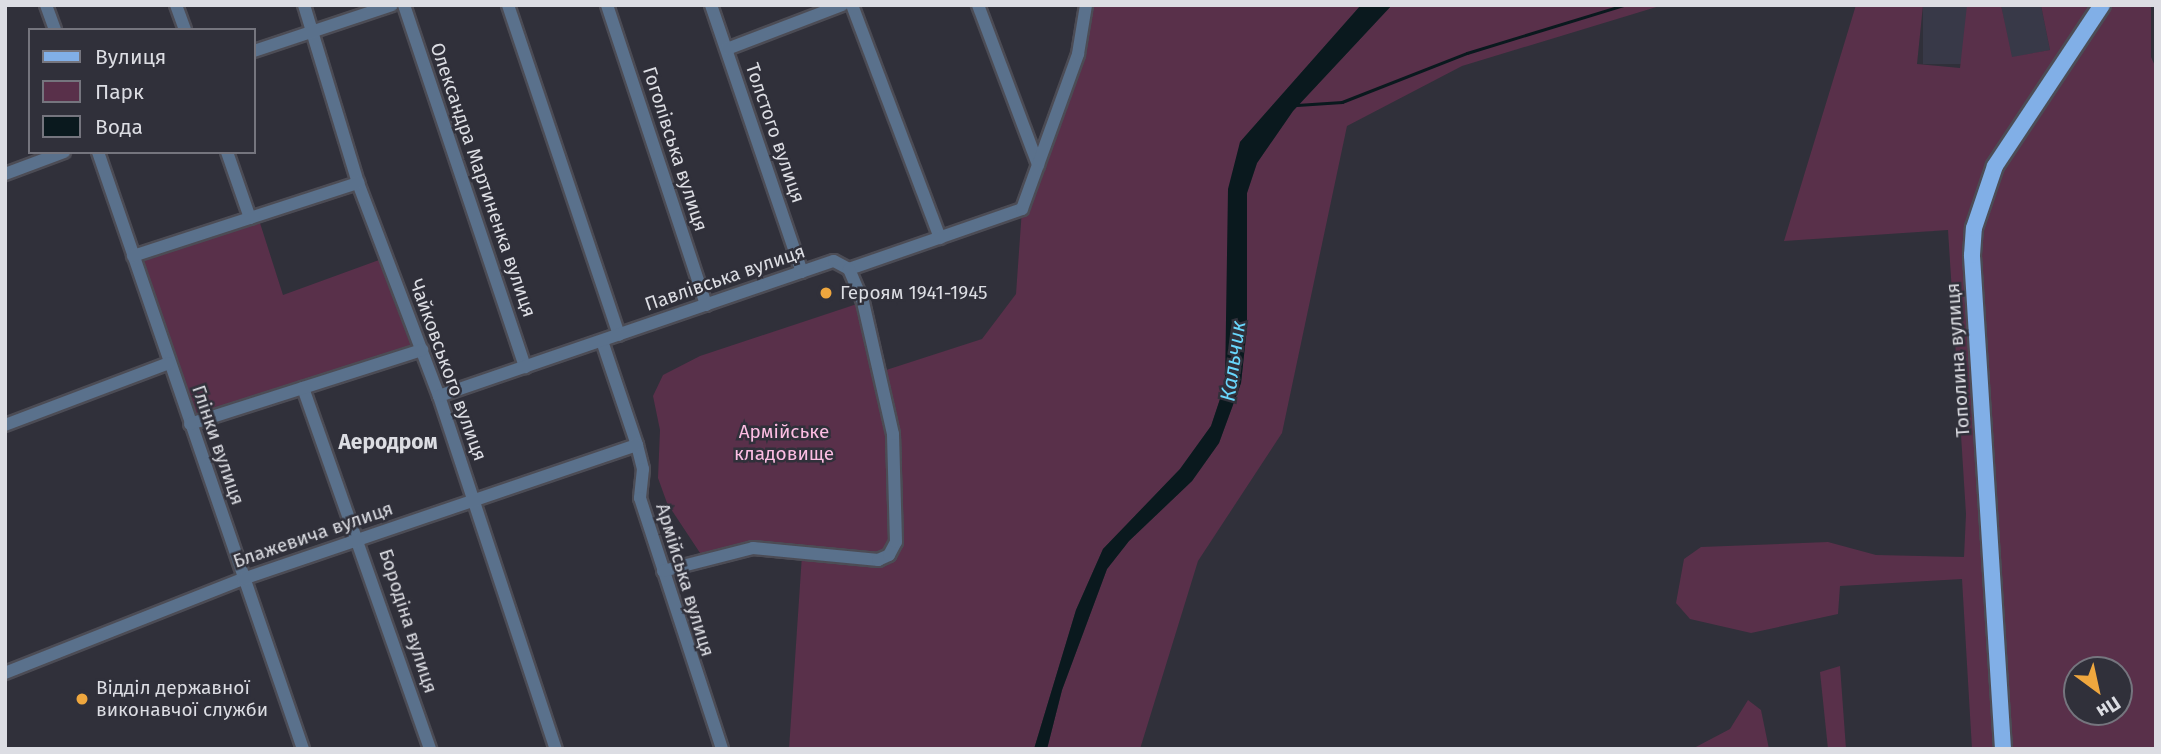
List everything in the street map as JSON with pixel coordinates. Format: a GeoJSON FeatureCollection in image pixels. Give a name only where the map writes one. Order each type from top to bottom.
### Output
{"type":"FeatureCollection","features":[{"type":"Feature","properties":{"kind":"main road","name":"Тополина вулиця"},"geometry":{"type":"LineString","coordinates":[[2004,749],[1972,255],[1974,228],[1995,166],[2102,5]]}},
{"type":"Feature","properties":{"kind":"street"},"geometry":{"type":"LineString","coordinates":[[46,5],[54,28]]}},
{"type":"Feature","properties":{"kind":"street"},"geometry":{"type":"LineString","coordinates":[[176,5],[184,28]]}},
{"type":"Feature","properties":{"kind":"street","name":"Чайковського вулиця"},"geometry":{"type":"LineString","coordinates":[[304,5],[358,183],[439,396],[556,749]]}},
{"type":"Feature","properties":{"kind":"street"},"geometry":{"type":"LineString","coordinates":[[256,50],[392,5]]}},
{"type":"Feature","properties":{"kind":"street","name":"Олександра Мартиненка вулиця"},"geometry":{"type":"LineString","coordinates":[[404,5],[525,367]]}},
{"type":"Feature","properties":{"kind":"street"},"geometry":{"type":"LineString","coordinates":[[508,5],[619,335]]}},
{"type":"Feature","properties":{"kind":"street","name":"Гоголівська вулиця"},"geometry":{"type":"LineString","coordinates":[[607,5],[706,305]]}},
{"type":"Feature","properties":{"kind":"street","name":"Толстого вулиця"},"geometry":{"type":"LineString","coordinates":[[711,5],[802,272]]}},
{"type":"Feature","properties":{"kind":"street"},"geometry":{"type":"LineString","coordinates":[[727,50],[842,5]]}},
{"type":"Feature","properties":{"kind":"street"},"geometry":{"type":"LineString","coordinates":[[852,5],[940,237]]}},
{"type":"Feature","properties":{"kind":"street"},"geometry":{"type":"LineString","coordinates":[[978,5],[1038,165]]}},
{"type":"Feature","properties":{"kind":"street"},"geometry":{"type":"LineString","coordinates":[[1038,165],[1078,54],[1086,5]]}},
{"type":"Feature","properties":{"kind":"street"},"geometry":{"type":"LineString","coordinates":[[5,174],[59,154]]}},
{"type":"Feature","properties":{"kind":"street","name":"Глінки вулиця"},"geometry":{"type":"LineString","coordinates":[[99,154],[303,749]]}},
{"type":"Feature","properties":{"kind":"street"},"geometry":{"type":"LineString","coordinates":[[228,154],[250,218]]}},
{"type":"Feature","properties":{"kind":"street","name":"Павлівська вулиця"},"geometry":{"type":"LineString","coordinates":[[439,396],[834,261],[849,269],[1022,209],[1038,165]]}},
{"type":"Feature","properties":{"kind":"street"},"geometry":{"type":"LineString","coordinates":[[133,256],[358,183]]}},
{"type":"Feature","properties":{"kind":"street"},"geometry":{"type":"LineString","coordinates":[[663,571],[753,548],[878,560],[890,555],[896,542],[893,434],[863,302],[849,269]]}},
{"type":"Feature","properties":{"kind":"street","name":"Армійська вулиця"},"geometry":{"type":"LineString","coordinates":[[602,341],[638,445],[643,469],[640,498],[722,749]]}},
{"type":"Feature","properties":{"kind":"street"},"geometry":{"type":"LineString","coordinates":[[190,424],[422,350]]}},
{"type":"Feature","properties":{"kind":"street"},"geometry":{"type":"LineString","coordinates":[[5,425],[169,363]]}},
{"type":"Feature","properties":{"kind":"street","name":"Бородіна вулиця"},"geometry":{"type":"LineString","coordinates":[[303,388],[360,539],[430,749]]}},
{"type":"Feature","properties":{"kind":"street","name":"Блажевича вулиця"},"geometry":{"type":"LineString","coordinates":[[5,673],[243,579],[638,445]]}},
{"type":"Feature","properties":{"kind":"shaded area"},"geometry":{"type":"Polygon","coordinates":[[[1923,5],[1967,5],[1967,64],[1923,64],[1923,5]]]}},
{"type":"Feature","properties":{"kind":"shaded area"},"geometry":{"type":"Polygon","coordinates":[[[2001,5],[2041,5],[2050,50],[2011,58],[2001,5]]]}},
{"type":"Feature","properties":{"kind":"green space","name":"Армійське кладовище"},"geometry":{"type":"Polygon","coordinates":[[[1086,5],[1361,5],[1240,142],[1225,384],[1211,426],[1180,469],[1103,549],[1076,610],[1034,749],[789,749],[802,555],[753,548],[706,562],[667,503],[658,478],[660,430],[653,396],[663,375],[700,356],[863,302],[880,372],[982,339],[1016,294],[1022,209],[1078,54],[1086,5]]]}},
{"type":"Feature","properties":{"kind":"green space"},"geometry":{"type":"Polygon","coordinates":[[[1392,5],[1663,5],[1462,66],[1347,126],[1282,433],[1198,561],[1140,749],[1047,749],[1062,690],[1107,569],[1129,541],[1192,481],[1219,443],[1241,383],[1247,327],[1247,193],[1257,163],[1293,111],[1392,5]]]}},
{"type":"Feature","properties":{"kind":"green space"},"geometry":{"type":"Polygon","coordinates":[[[1856,5],[1923,5],[1917,64],[1960,68],[1967,5],[2001,5],[2012,57],[2050,50],[2041,5],[2151,5],[2151,57],[2156,68],[2156,749],[1972,749],[1962,579],[1840,586],[1838,614],[1751,633],[1690,619],[1676,603],[1684,559],[1701,547],[1828,542],[1876,555],[1964,557],[1966,514],[1948,230],[1784,241],[1856,5]]]}},
{"type":"Feature","properties":{"kind":"green space"},"geometry":{"type":"Polygon","coordinates":[[[356,186],[418,349],[192,421],[136,258],[356,186]],[[353,193],[260,223],[283,295],[379,260],[353,193]]]}},
{"type":"Feature","properties":{"kind":"green space"},"geometry":{"type":"Polygon","coordinates":[[[1840,666],[1846,749],[1828,749],[1820,672],[1840,666]]]}},
{"type":"Feature","properties":{"kind":"green space"},"geometry":{"type":"Polygon","coordinates":[[[1748,700],[1761,710],[1769,749],[1692,749],[1730,729],[1748,700]]]}},
{"type":"Feature","properties":{"kind":"water","name":"Кальчик"},"geometry":{"type":"Polygon","coordinates":[[[1361,5],[1392,5],[1293,111],[1257,163],[1247,193],[1247,327],[1241,383],[1219,443],[1192,481],[1129,541],[1107,569],[1062,690],[1047,749],[1034,749],[1076,610],[1103,549],[1180,469],[1211,426],[1225,384],[1228,189],[1240,142],[1361,5]]]}},
{"type":"Feature","properties":{"kind":"waterway"},"geometry":{"type":"LineString","coordinates":[[1297,105],[1342,102],[1467,53],[1624,5]]}},
{"type":"Feature","properties":{"kind":"place","name":"Героям 1941-1945"},"geometry":{"type":"Point","coordinates":[826,293]}},
{"type":"Feature","properties":{"kind":"place","name":"Відділ державної виконавчої служби"},"geometry":{"type":"Point","coordinates":[82,699]}},
{"type":"Feature","properties":{"kind":"district","name":"Аеродром"},"geometry":{"type":"Point","coordinates":[388,442]}}]}
